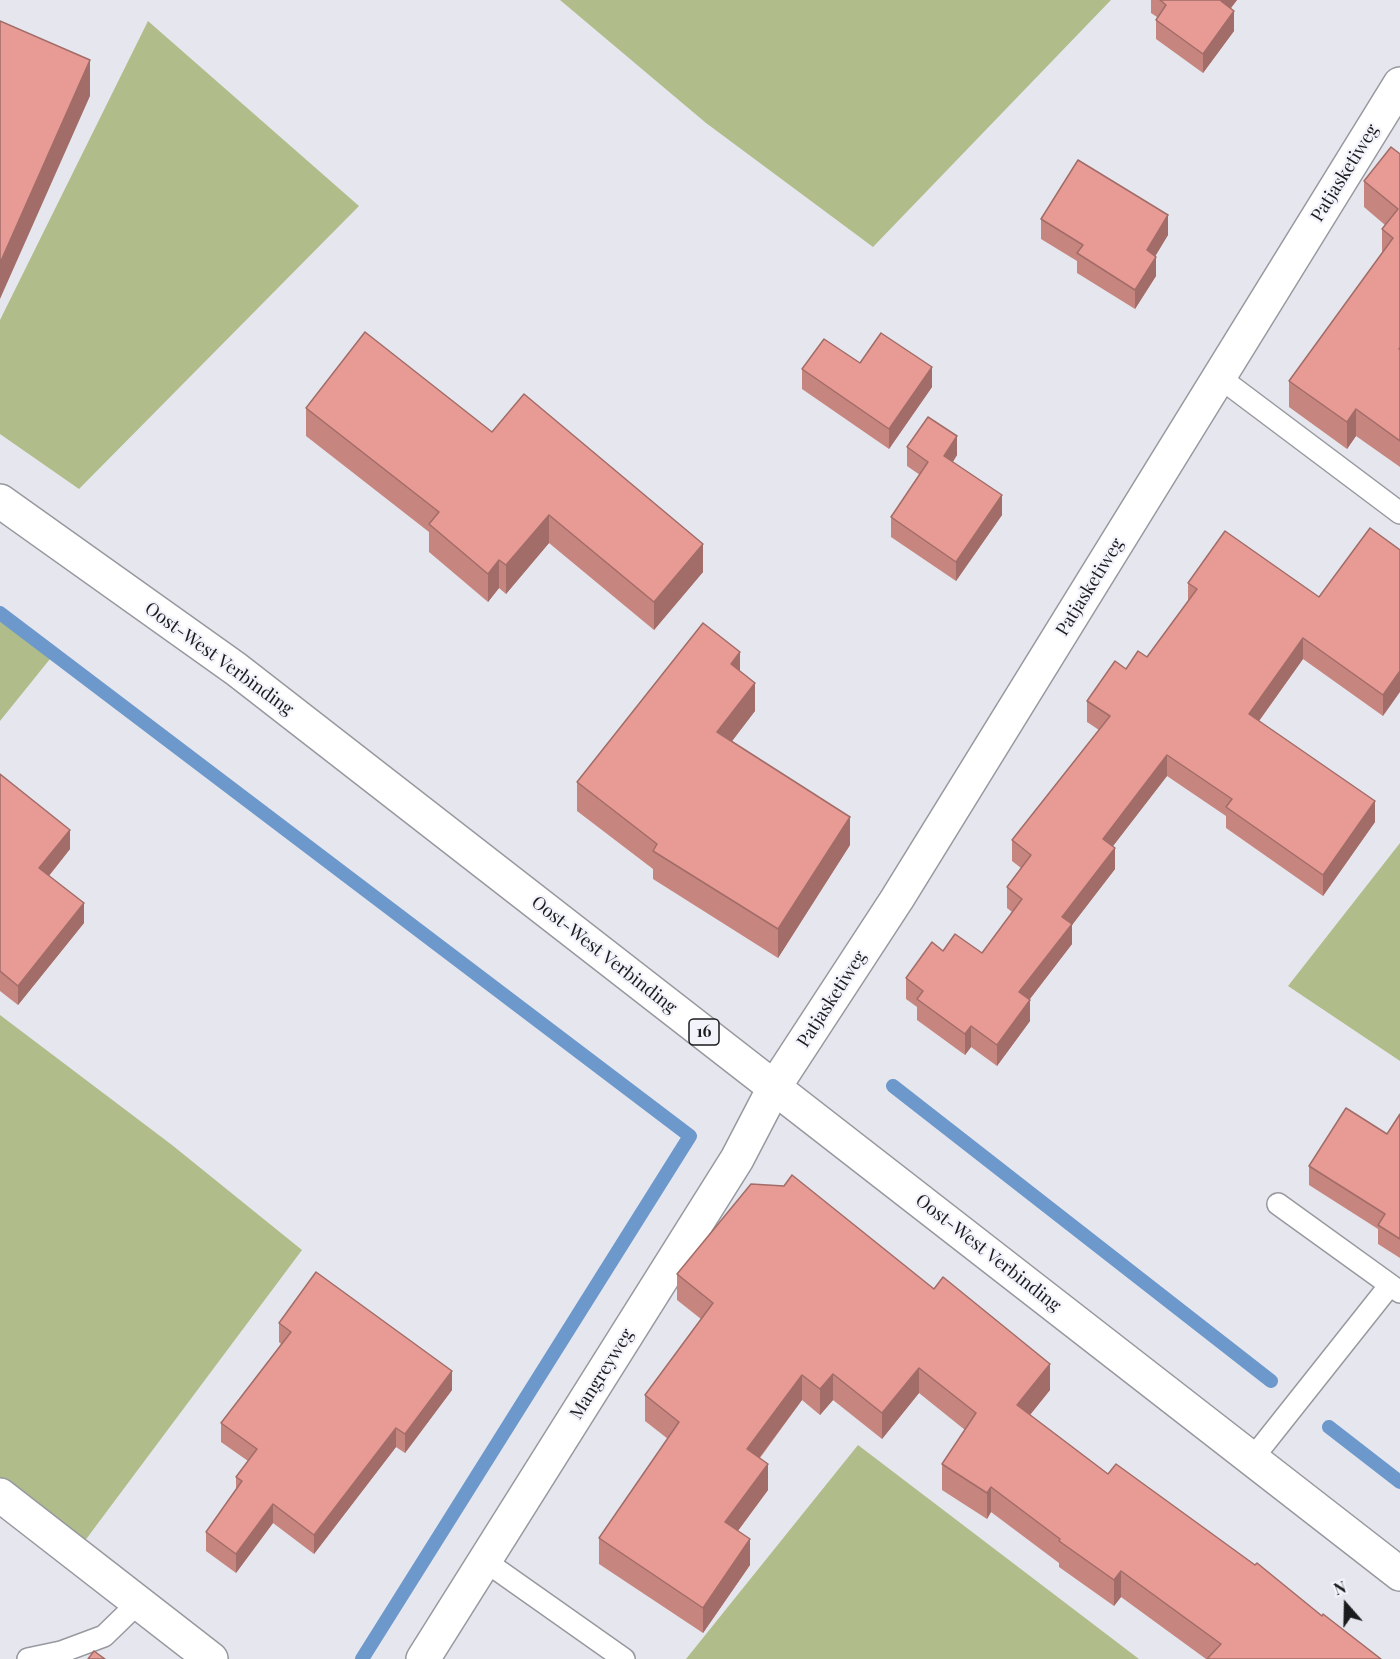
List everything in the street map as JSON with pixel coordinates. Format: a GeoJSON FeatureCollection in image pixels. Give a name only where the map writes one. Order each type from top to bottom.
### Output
{"type":"FeatureCollection","features":[{"type":"Feature","properties":{"kind":"street","name":"Patjasketiweg"},"geometry":{"type":"LineString","coordinates":[[775,1086],[903,889],[1400,84]]}},
{"type":"Feature","properties":{"kind":"street","name":"Oost-West Verbinding"},"geometry":{"type":"LineString","coordinates":[[0,501],[236,669],[1400,1574]]}},
{"type":"Feature","properties":{"kind":"street","name":"Mangreyweg"},"geometry":{"type":"LineString","coordinates":[[423,1659],[737,1159],[775,1086]]}},
{"type":"Feature","properties":{"kind":"street"},"geometry":{"type":"LineString","coordinates":[[0,1495],[211,1659]]}},
{"type":"Feature","properties":{"kind":"lane"},"geometry":{"type":"LineString","coordinates":[[1220,377],[1400,513]]}},
{"type":"Feature","properties":{"kind":"lane"},"geometry":{"type":"LineString","coordinates":[[1252,1459],[1395,1288],[1278,1204]]}},
{"type":"Feature","properties":{"kind":"lane"},"geometry":{"type":"LineString","coordinates":[[485,1561],[624,1659]]}},
{"type":"Feature","properties":{"kind":"lane"},"geometry":{"type":"LineString","coordinates":[[28,1659],[61,1652],[104,1636],[138,1603]]}},
{"type":"Feature","properties":{"kind":"green space"},"geometry":{"type":"Polygon","coordinates":[[[560,0],[1111,0],[873,247],[706,123],[560,0]]]}},
{"type":"Feature","properties":{"kind":"green space"},"geometry":{"type":"Polygon","coordinates":[[[148,21],[359,206],[79,489],[0,434],[0,320],[148,21]]]}},
{"type":"Feature","properties":{"kind":"green space"},"geometry":{"type":"Polygon","coordinates":[[[0,613],[54,654],[0,721],[0,613]]]}},
{"type":"Feature","properties":{"kind":"green space"},"geometry":{"type":"Polygon","coordinates":[[[1400,843],[1400,1061],[1288,986],[1400,843]]]}},
{"type":"Feature","properties":{"kind":"green space"},"geometry":{"type":"Polygon","coordinates":[[[0,1015],[172,1145],[302,1250],[81,1546],[0,1484],[0,1015]]]}},
{"type":"Feature","properties":{"kind":"green space"},"geometry":{"type":"Polygon","coordinates":[[[858,1445],[1139,1659],[686,1659],[858,1445]]]}},
{"type":"Feature","properties":{"kind":"building"},"geometry":{"type":"Polygon","coordinates":[[[1160,0],[1222,0],[1234,11],[1203,54],[1156,20],[1166,5],[1160,0]]]}},
{"type":"Feature","properties":{"kind":"building"},"geometry":{"type":"Polygon","coordinates":[[[0,21],[90,60],[0,263],[0,21]]]}},
{"type":"Feature","properties":{"kind":"building"},"geometry":{"type":"Polygon","coordinates":[[[1391,147],[1400,154],[1400,441],[1356,409],[1347,422],[1289,381],[1393,238],[1382,229],[1398,209],[1364,181],[1391,147]]]}},
{"type":"Feature","properties":{"kind":"building"},"geometry":{"type":"Polygon","coordinates":[[[1078,160],[1168,215],[1147,250],[1156,257],[1135,290],[1077,253],[1083,245],[1041,219],[1078,160]]]}},
{"type":"Feature","properties":{"kind":"building"},"geometry":{"type":"Polygon","coordinates":[[[365,332],[492,432],[524,394],[703,544],[654,602],[549,515],[506,565],[499,560],[488,574],[429,524],[439,512],[306,408],[365,332]]]}},
{"type":"Feature","properties":{"kind":"building"},"geometry":{"type":"Polygon","coordinates":[[[881,333],[932,367],[889,429],[802,369],[824,339],[860,363],[881,333]]]}},
{"type":"Feature","properties":{"kind":"building"},"geometry":{"type":"Polygon","coordinates":[[[928,417],[957,436],[944,456],[1002,495],[956,562],[891,517],[928,462],[907,447],[928,417]]]}},
{"type":"Feature","properties":{"kind":"building"},"geometry":{"type":"Polygon","coordinates":[[[1370,528],[1400,550],[1400,671],[1383,695],[1303,638],[1249,714],[1375,801],[1323,875],[1226,807],[1232,799],[1167,755],[1103,839],[1115,848],[1062,917],[1072,924],[1019,992],[1030,1000],[997,1045],[971,1026],[965,1034],[917,999],[923,991],[906,978],[932,942],[943,951],[955,934],[982,953],[1022,899],[1007,887],[1031,855],[1012,840],[1110,716],[1087,701],[1115,661],[1126,669],[1138,651],[1147,657],[1197,589],[1188,583],[1225,531],[1319,597],[1370,528]]]}},
{"type":"Feature","properties":{"kind":"building"},"geometry":{"type":"Polygon","coordinates":[[[703,623],[740,652],[731,664],[755,683],[717,732],[850,817],[778,929],[653,851],[657,844],[577,782],[703,623]]]}},
{"type":"Feature","properties":{"kind":"building"},"geometry":{"type":"Polygon","coordinates":[[[0,774],[70,830],[39,868],[84,903],[18,986],[0,971],[0,774]]]}},
{"type":"Feature","properties":{"kind":"building"},"geometry":{"type":"Polygon","coordinates":[[[1346,1108],[1387,1134],[1400,1114],[1400,1239],[1378,1225],[1385,1214],[1309,1166],[1346,1108]]]}},
{"type":"Feature","properties":{"kind":"building"},"geometry":{"type":"Polygon","coordinates":[[[792,1175],[934,1289],[943,1277],[1050,1364],[1017,1405],[1108,1474],[1116,1464],[1255,1565],[1257,1563],[1322,1616],[1323,1614],[1381,1659],[1207,1659],[1221,1644],[1121,1571],[1114,1580],[1059,1541],[1060,1539],[991,1487],[987,1493],[942,1464],[976,1413],[919,1368],[882,1413],[833,1374],[820,1389],[802,1375],[747,1449],[768,1464],[725,1522],[750,1539],[703,1608],[599,1538],[679,1422],[645,1395],[713,1303],[677,1274],[751,1184],[784,1186],[792,1175]]]}},
{"type":"Feature","properties":{"kind":"building"},"geometry":{"type":"Polygon","coordinates":[[[316,1272],[452,1371],[405,1434],[396,1428],[314,1535],[273,1504],[236,1554],[206,1532],[242,1481],[236,1477],[257,1449],[221,1423],[291,1332],[279,1323],[316,1272]]]}},
{"type":"Feature","properties":{"kind":"building"},"geometry":{"type":"Polygon","coordinates":[[[94,1651],[105,1659],[88,1659],[94,1651]]]}},
{"type":"Feature","properties":{"kind":"waterway"},"geometry":{"type":"LineString","coordinates":[[0,613],[690,1136],[362,1659]]}},
{"type":"Feature","properties":{"kind":"waterway"},"geometry":{"type":"LineString","coordinates":[[893,1086],[1271,1381]]}},
{"type":"Feature","properties":{"kind":"waterway"},"geometry":{"type":"LineString","coordinates":[[1329,1427],[1400,1482]]}}]}
